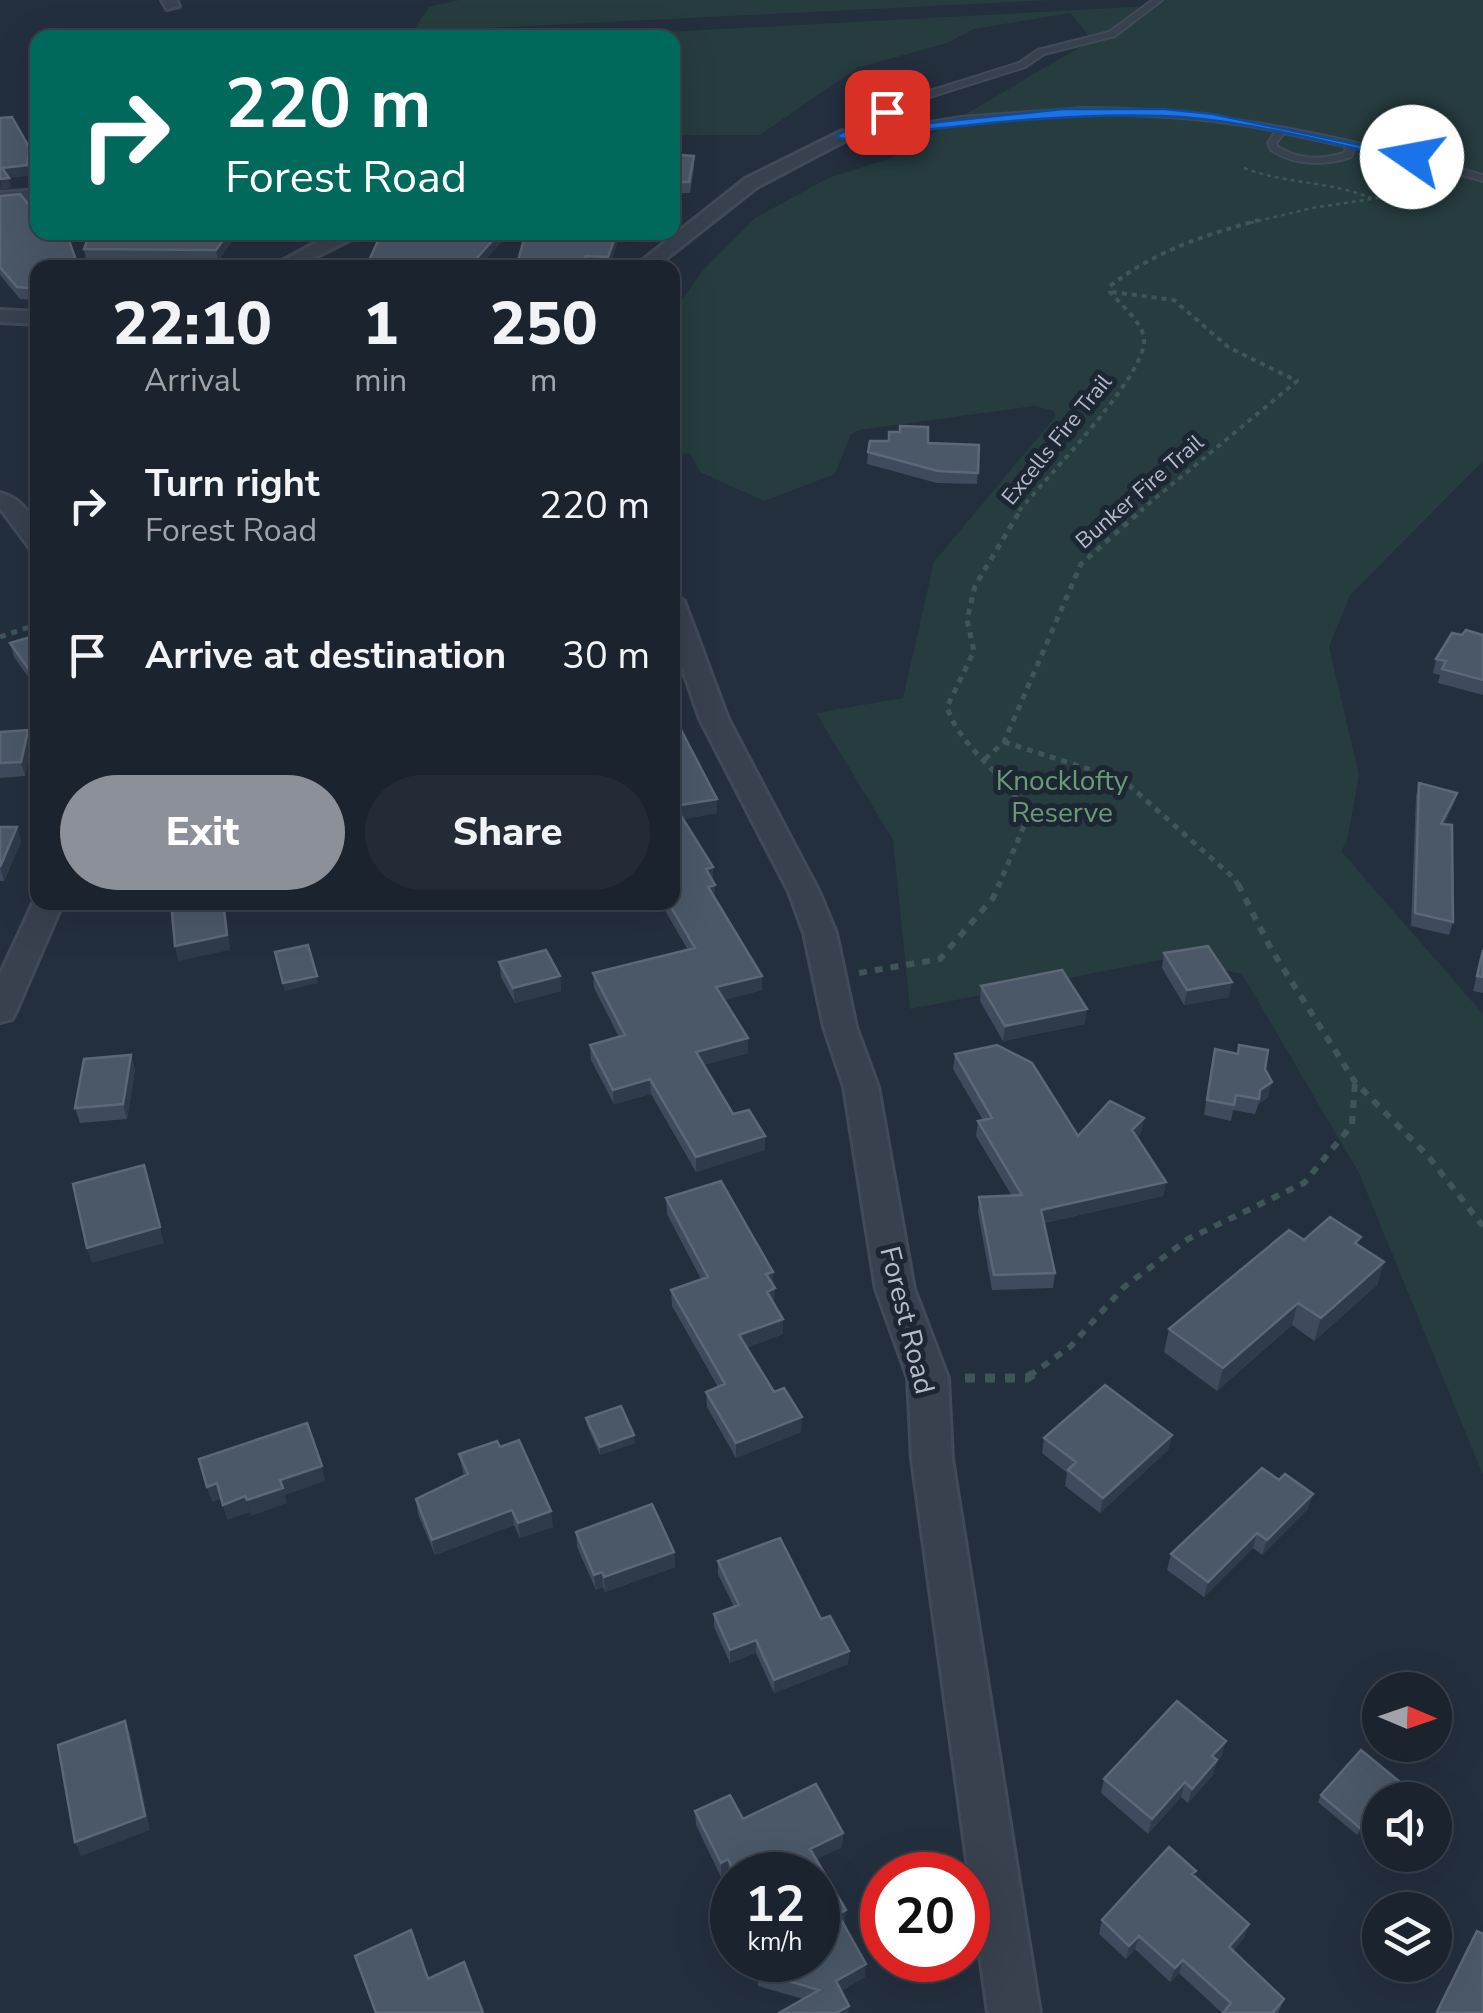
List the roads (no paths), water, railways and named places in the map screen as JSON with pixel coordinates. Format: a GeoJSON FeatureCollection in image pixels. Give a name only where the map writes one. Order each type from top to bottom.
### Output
{"type":"FeatureCollection","features":[{"type":"Feature","properties":{"kind":"street"},"geometry":{"type":"LineString","coordinates":[[680,238],[751,183],[842,136]]}},
{"type":"Feature","properties":{"kind":"street"},"geometry":{"type":"LineString","coordinates":[[0,198],[30,196]]}},
{"type":"Feature","properties":{"kind":"street"},"geometry":{"type":"LineString","coordinates":[[294,260],[335,240]]}},
{"type":"Feature","properties":{"kind":"street"},"geometry":{"type":"LineString","coordinates":[[652,260],[678,240]]}},
{"type":"Feature","properties":{"kind":"street"},"geometry":{"type":"LineString","coordinates":[[0,316],[30,318]]}},
{"type":"Feature","properties":{"kind":"street"},"geometry":{"type":"LineString","coordinates":[[0,500],[7,502],[30,532]]}},
{"type":"Feature","properties":{"kind":"street","name":"Forest Road"},"geometry":{"type":"LineString","coordinates":[[680,628],[714,718],[804,892],[832,976],[840,1027],[861,1087],[895,1289],[928,1378],[934,1478],[1014,2013]]}},
{"type":"Feature","properties":{"kind":"street"},"geometry":{"type":"LineString","coordinates":[[0,1011],[44,910]]}},
{"type":"Feature","properties":{"kind":"lane"},"geometry":{"type":"LineString","coordinates":[[842,136],[942,88],[986,79],[1022,65],[1041,52],[1112,34],[1158,0]]}},
{"type":"Feature","properties":{"kind":"lane"},"geometry":{"type":"LineString","coordinates":[[842,136],[1004,117],[1122,111],[1213,118],[1280,130],[1390,152],[1483,178]]}},
{"type":"Feature","properties":{"kind":"lane"},"geometry":{"type":"LineString","coordinates":[[1280,130],[1272,143],[1274,148],[1302,160],[1337,159],[1348,154],[1347,144]]}},
{"type":"Feature","properties":{"kind":"park label","name":"Knocklofty Reserve"},"geometry":{"type":"Point","coordinates":[1062,796]}}]}
